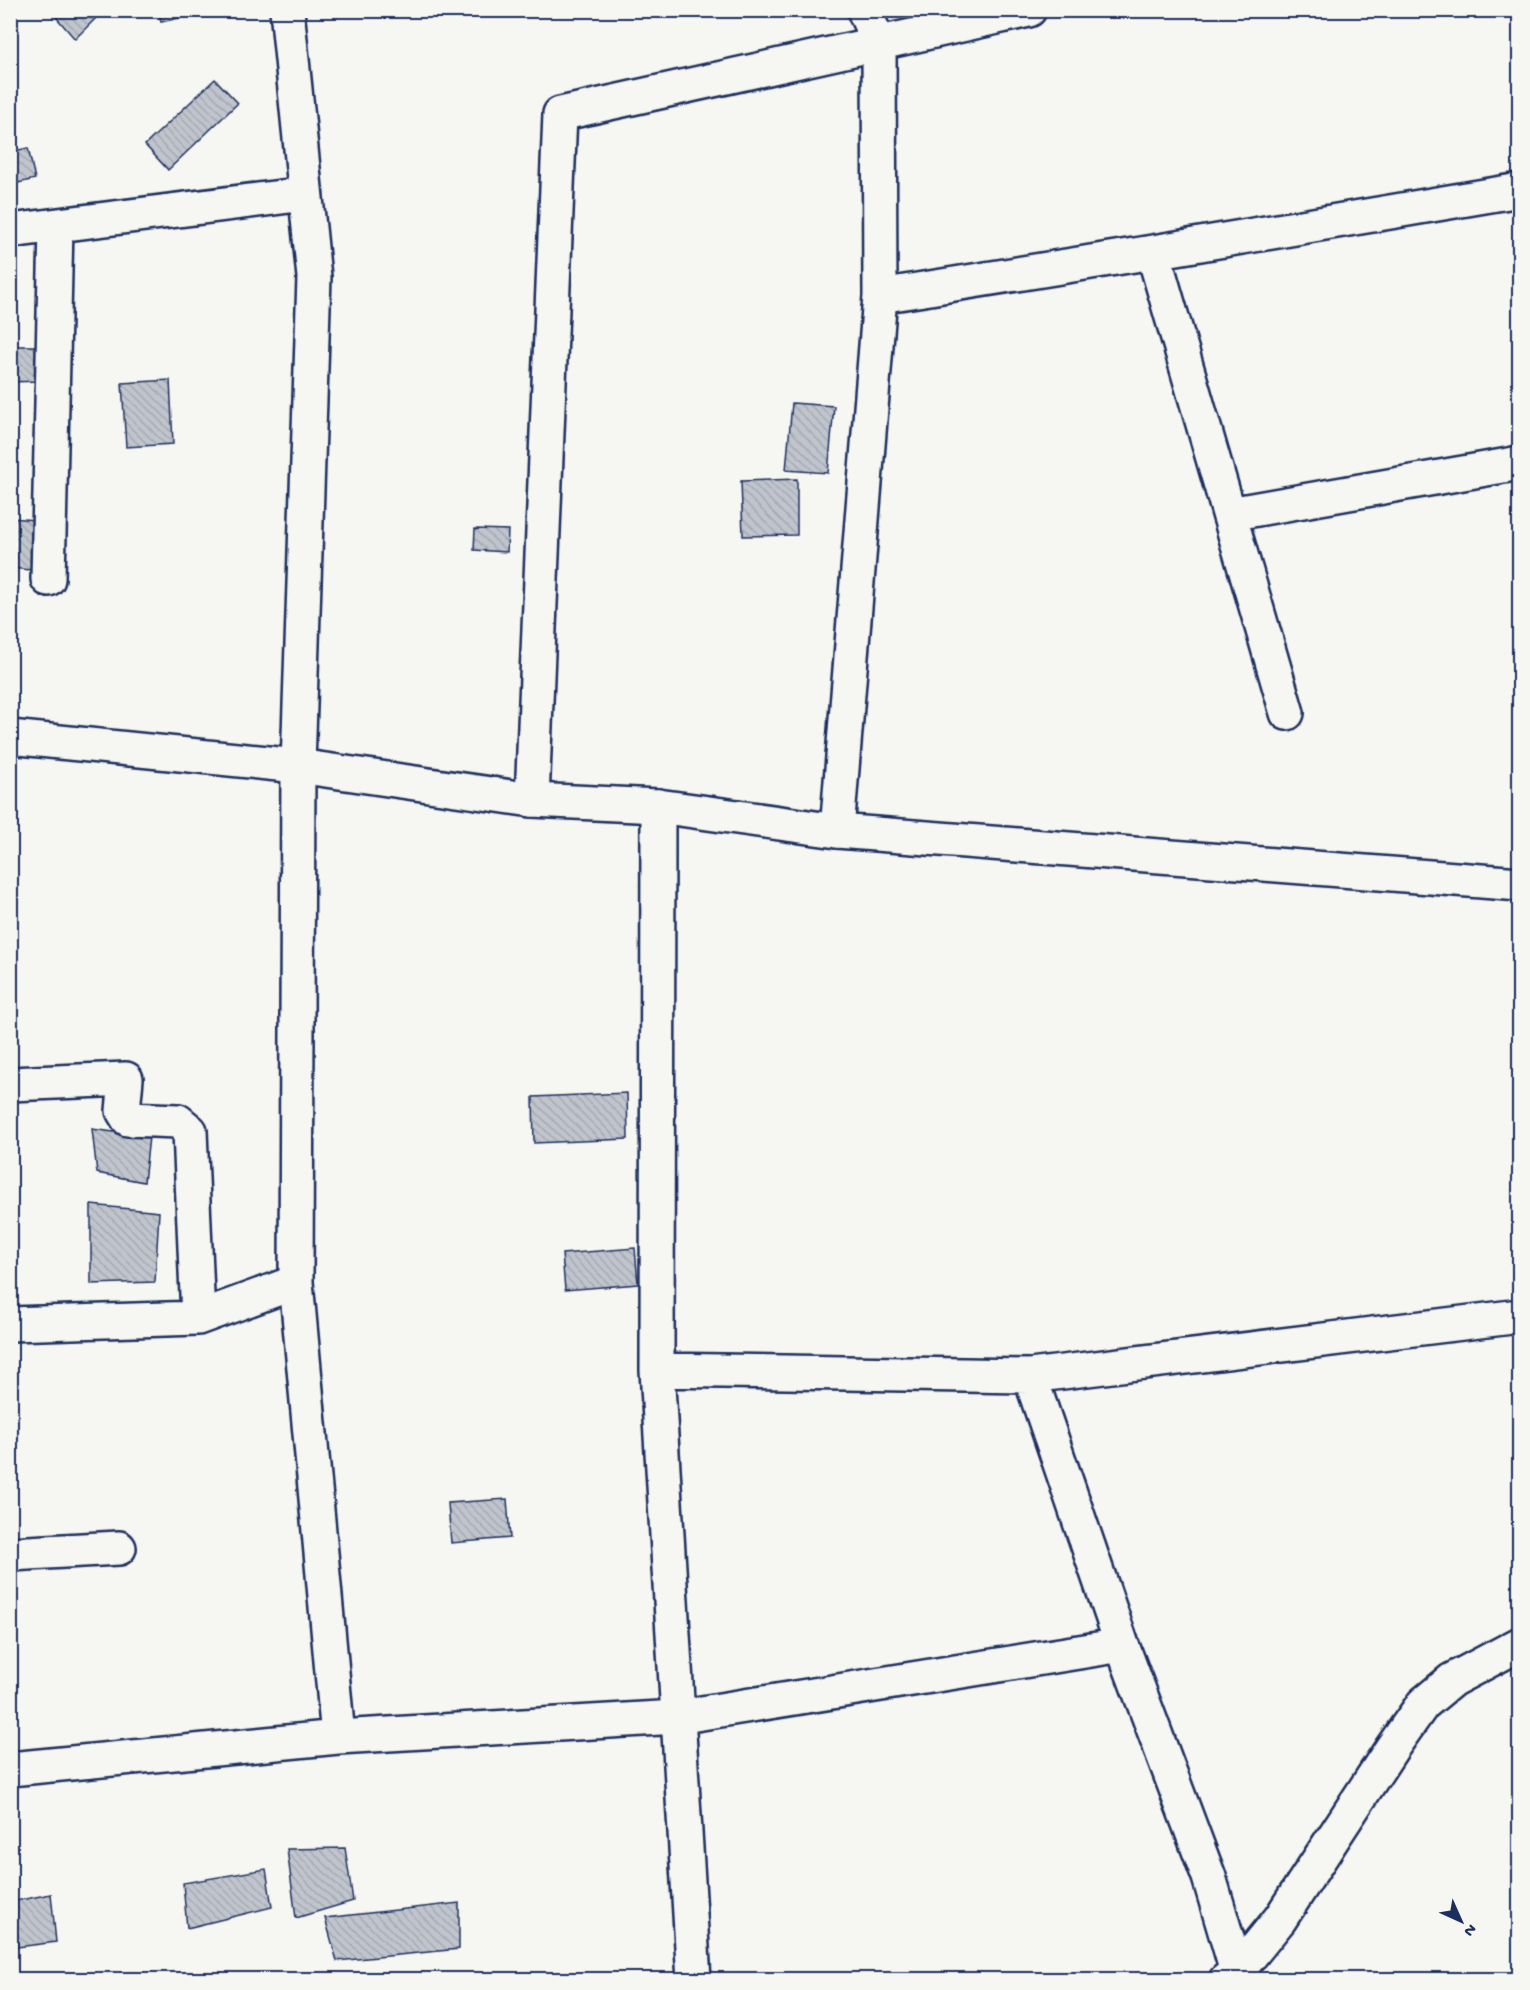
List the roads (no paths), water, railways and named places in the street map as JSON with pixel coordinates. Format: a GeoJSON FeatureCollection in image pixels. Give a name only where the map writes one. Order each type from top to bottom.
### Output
{"type":"FeatureCollection","features":[{"type":"Feature","properties":{"kind":"street"},"geometry":{"type":"LineString","coordinates":[[287,10],[314,277],[298,766],[296,1282],[338,1737]]}},
{"type":"Feature","properties":{"kind":"street"},"geometry":{"type":"LineString","coordinates":[[837,831],[880,296],[879,44],[864,10]]}},
{"type":"Feature","properties":{"kind":"street"},"geometry":{"type":"LineString","coordinates":[[532,800],[560,114],[1029,10]]}},
{"type":"Feature","properties":{"kind":"street"},"geometry":{"type":"LineString","coordinates":[[880,296],[1520,190]]}},
{"type":"Feature","properties":{"kind":"street"},"geometry":{"type":"LineString","coordinates":[[10,231],[306,194]]}},
{"type":"Feature","properties":{"kind":"street"},"geometry":{"type":"LineString","coordinates":[[48,579],[56,227]]}},
{"type":"Feature","properties":{"kind":"street"},"geometry":{"type":"LineString","coordinates":[[1153,252],[1287,713]]}},
{"type":"Feature","properties":{"kind":"street"},"geometry":{"type":"LineString","coordinates":[[1229,514],[1520,463]]}},
{"type":"Feature","properties":{"kind":"street"},"geometry":{"type":"LineString","coordinates":[[10,737],[298,766],[532,800],[658,806],[837,831],[1520,884]]}},
{"type":"Feature","properties":{"kind":"street"},"geometry":{"type":"LineString","coordinates":[[658,806],[657,1370],[694,1980]]}},
{"type":"Feature","properties":{"kind":"street"},"geometry":{"type":"LineString","coordinates":[[10,1084],[126,1079],[123,1111],[128,1119],[178,1121],[190,1131],[198,1318]]}},
{"type":"Feature","properties":{"kind":"street"},"geometry":{"type":"LineString","coordinates":[[10,1324],[198,1318],[296,1282]]}},
{"type":"Feature","properties":{"kind":"street"},"geometry":{"type":"LineString","coordinates":[[657,1370],[1030,1376],[1520,1316]]}},
{"type":"Feature","properties":{"kind":"street"},"geometry":{"type":"LineString","coordinates":[[1030,1376],[1122,1645],[1209,1877],[1235,1977]]}},
{"type":"Feature","properties":{"kind":"street"},"geometry":{"type":"LineString","coordinates":[[10,1554],[119,1548]]}},
{"type":"Feature","properties":{"kind":"street"},"geometry":{"type":"LineString","coordinates":[[1235,1977],[1280,1919],[1423,1704],[1452,1680],[1520,1644]]}},
{"type":"Feature","properties":{"kind":"street"},"geometry":{"type":"LineString","coordinates":[[10,1769],[338,1737],[677,1717],[1122,1645]]}}]}
